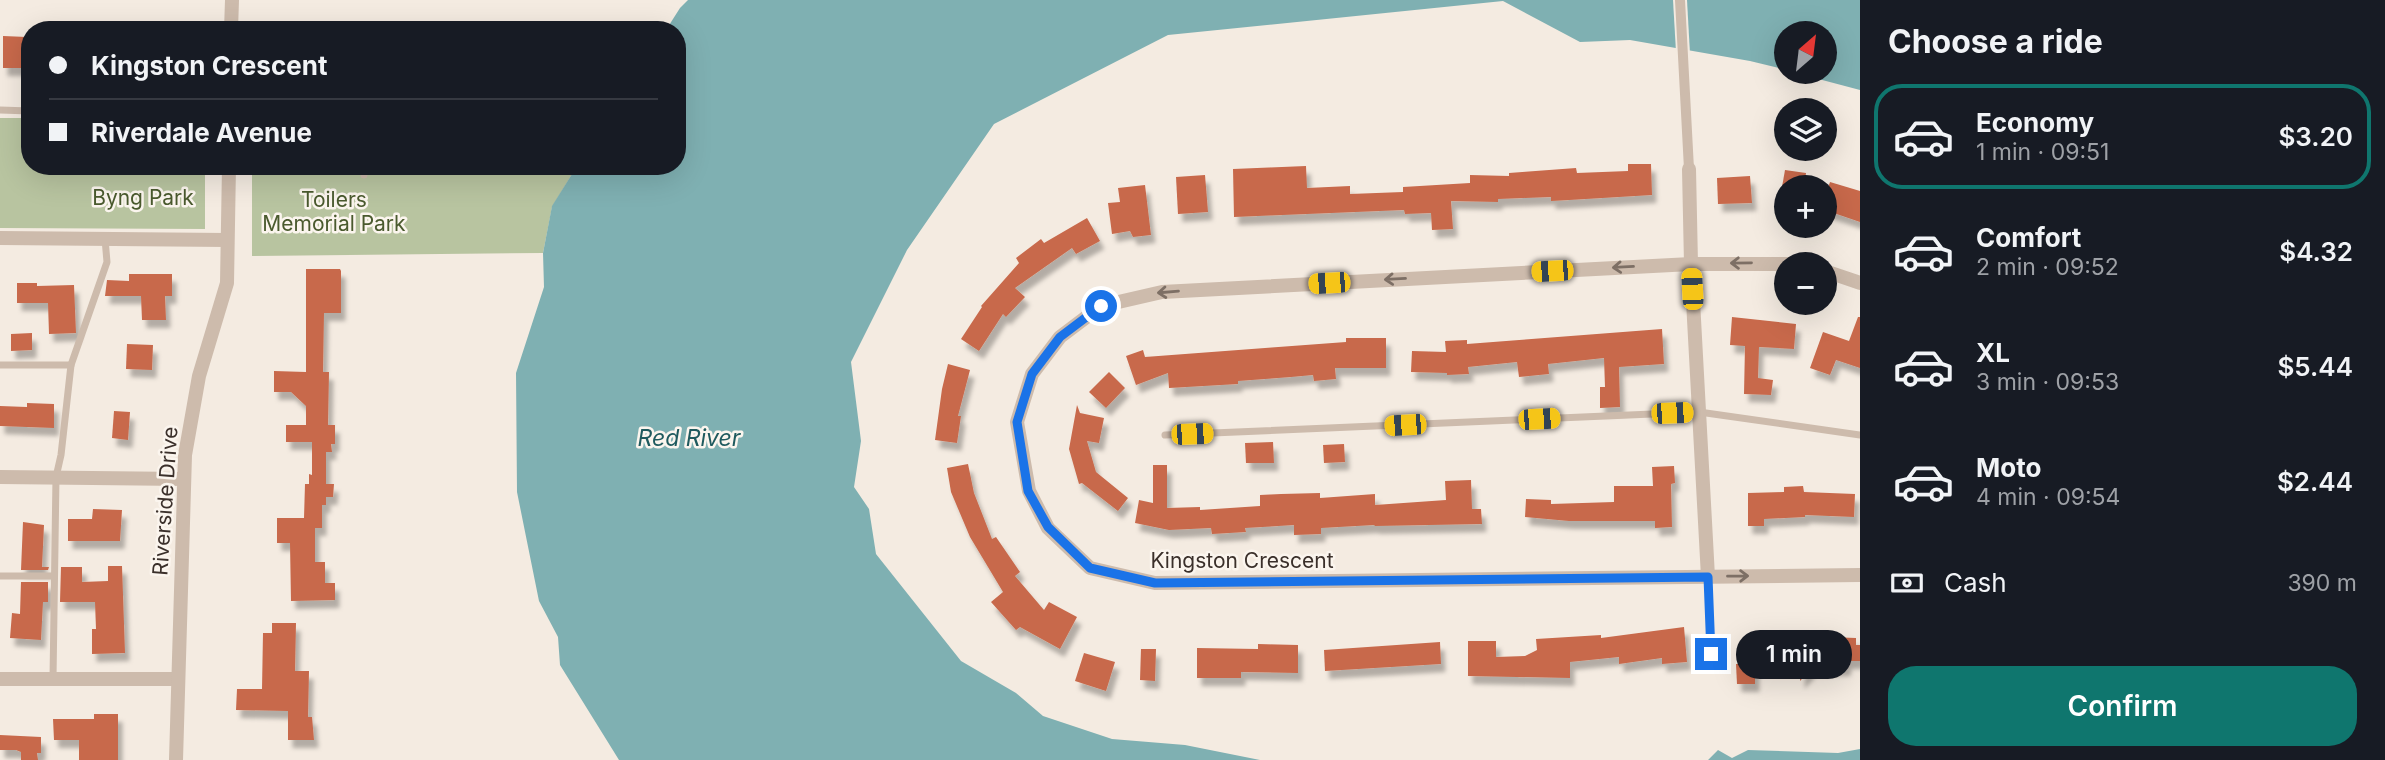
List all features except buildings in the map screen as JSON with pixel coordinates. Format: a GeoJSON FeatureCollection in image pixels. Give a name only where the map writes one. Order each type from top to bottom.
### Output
{"type":"FeatureCollection","features":[{"type":"Feature","properties":{"kind":"street"},"geometry":{"type":"LineString","coordinates":[[232,0],[232,21]]}},
{"type":"Feature","properties":{"kind":"street"},"geometry":{"type":"LineString","coordinates":[[1680,0],[1708,577]]}},
{"type":"Feature","properties":{"kind":"street","name":"Riverside Drive"},"geometry":{"type":"LineString","coordinates":[[176,760],[185,455],[199,376],[226,283],[229,175]]}},
{"type":"Feature","properties":{"kind":"street"},"geometry":{"type":"LineString","coordinates":[[0,238],[227,240]]}},
{"type":"Feature","properties":{"kind":"street","name":"Kingston Crescent"},"geometry":{"type":"LineString","coordinates":[[1774,264],[1691,264],[1175,291],[1101,306],[1060,337],[1032,374],[1017,422],[1028,491],[1048,527],[1090,568],[1141,581],[1860,575]]}},
{"type":"Feature","properties":{"kind":"street"},"geometry":{"type":"LineString","coordinates":[[1837,275],[1860,284]]}},
{"type":"Feature","properties":{"kind":"street"},"geometry":{"type":"LineString","coordinates":[[0,477],[184,479]]}},
{"type":"Feature","properties":{"kind":"street"},"geometry":{"type":"LineString","coordinates":[[0,679],[178,679]]}},
{"type":"Feature","properties":{"kind":"lane"},"geometry":{"type":"LineString","coordinates":[[0,110],[21,111]]}},
{"type":"Feature","properties":{"kind":"lane"},"geometry":{"type":"LineString","coordinates":[[53,679],[55,477],[61,455],[71,365],[107,262],[105,239]]}},
{"type":"Feature","properties":{"kind":"lane"},"geometry":{"type":"LineString","coordinates":[[0,365],[71,365]]}},
{"type":"Feature","properties":{"kind":"lane"},"geometry":{"type":"LineString","coordinates":[[1165,435],[1699,412],[1860,435]]}},
{"type":"Feature","properties":{"kind":"lane"},"geometry":{"type":"LineString","coordinates":[[0,576],[54,576]]}},
{"type":"Feature","properties":{"kind":"lane"},"geometry":{"type":"LineString","coordinates":[[1708,577],[1711,654]]}},
{"type":"Feature","properties":{"kind":"green space","name":"Byng Park"},"geometry":{"type":"Polygon","coordinates":[[[0,118],[21,118],[21,175],[205,175],[205,229],[0,228],[0,118]]]}},
{"type":"Feature","properties":{"kind":"green space","name":"Toilers Memorial Park"},"geometry":{"type":"Polygon","coordinates":[[[252,175],[572,175],[552,207],[543,253],[252,256],[252,175]]]}},
{"type":"Feature","properties":{"kind":"water","name":"Red River"},"geometry":{"type":"Polygon","coordinates":[[[688,0],[1860,0],[1860,90],[1837,84],[1838,21],[1774,21],[1774,67],[1630,40],[1580,42],[1503,1],[1168,35],[994,124],[907,250],[851,362],[861,441],[854,487],[869,509],[876,554],[961,661],[1016,693],[1043,716],[1112,739],[1185,745],[1260,760],[619,760],[560,665],[558,637],[539,601],[517,492],[516,373],[544,287],[543,253],[552,206],[571,175],[686,175],[686,21],[672,21],[688,0]]]}},
{"type":"Feature","properties":{"kind":"water"},"geometry":{"type":"Polygon","coordinates":[[[1860,749],[1860,760],[1708,760],[1718,750],[1732,758],[1748,750],[1838,753],[1860,749]]]}},
{"type":"Feature","properties":{"kind":"pier"},"geometry":{"type":"Polygon","coordinates":[[[1673,0],[1687,0],[1690,54],[1676,52],[1673,0]]]}},
{"type":"Feature","properties":{"kind":"route"},"geometry":{"type":"LineString","coordinates":[[1101,306],[1060,337],[1032,374],[1017,422],[1028,491],[1048,527],[1090,568],[1155,583],[1708,577],[1711,654]]}}]}
